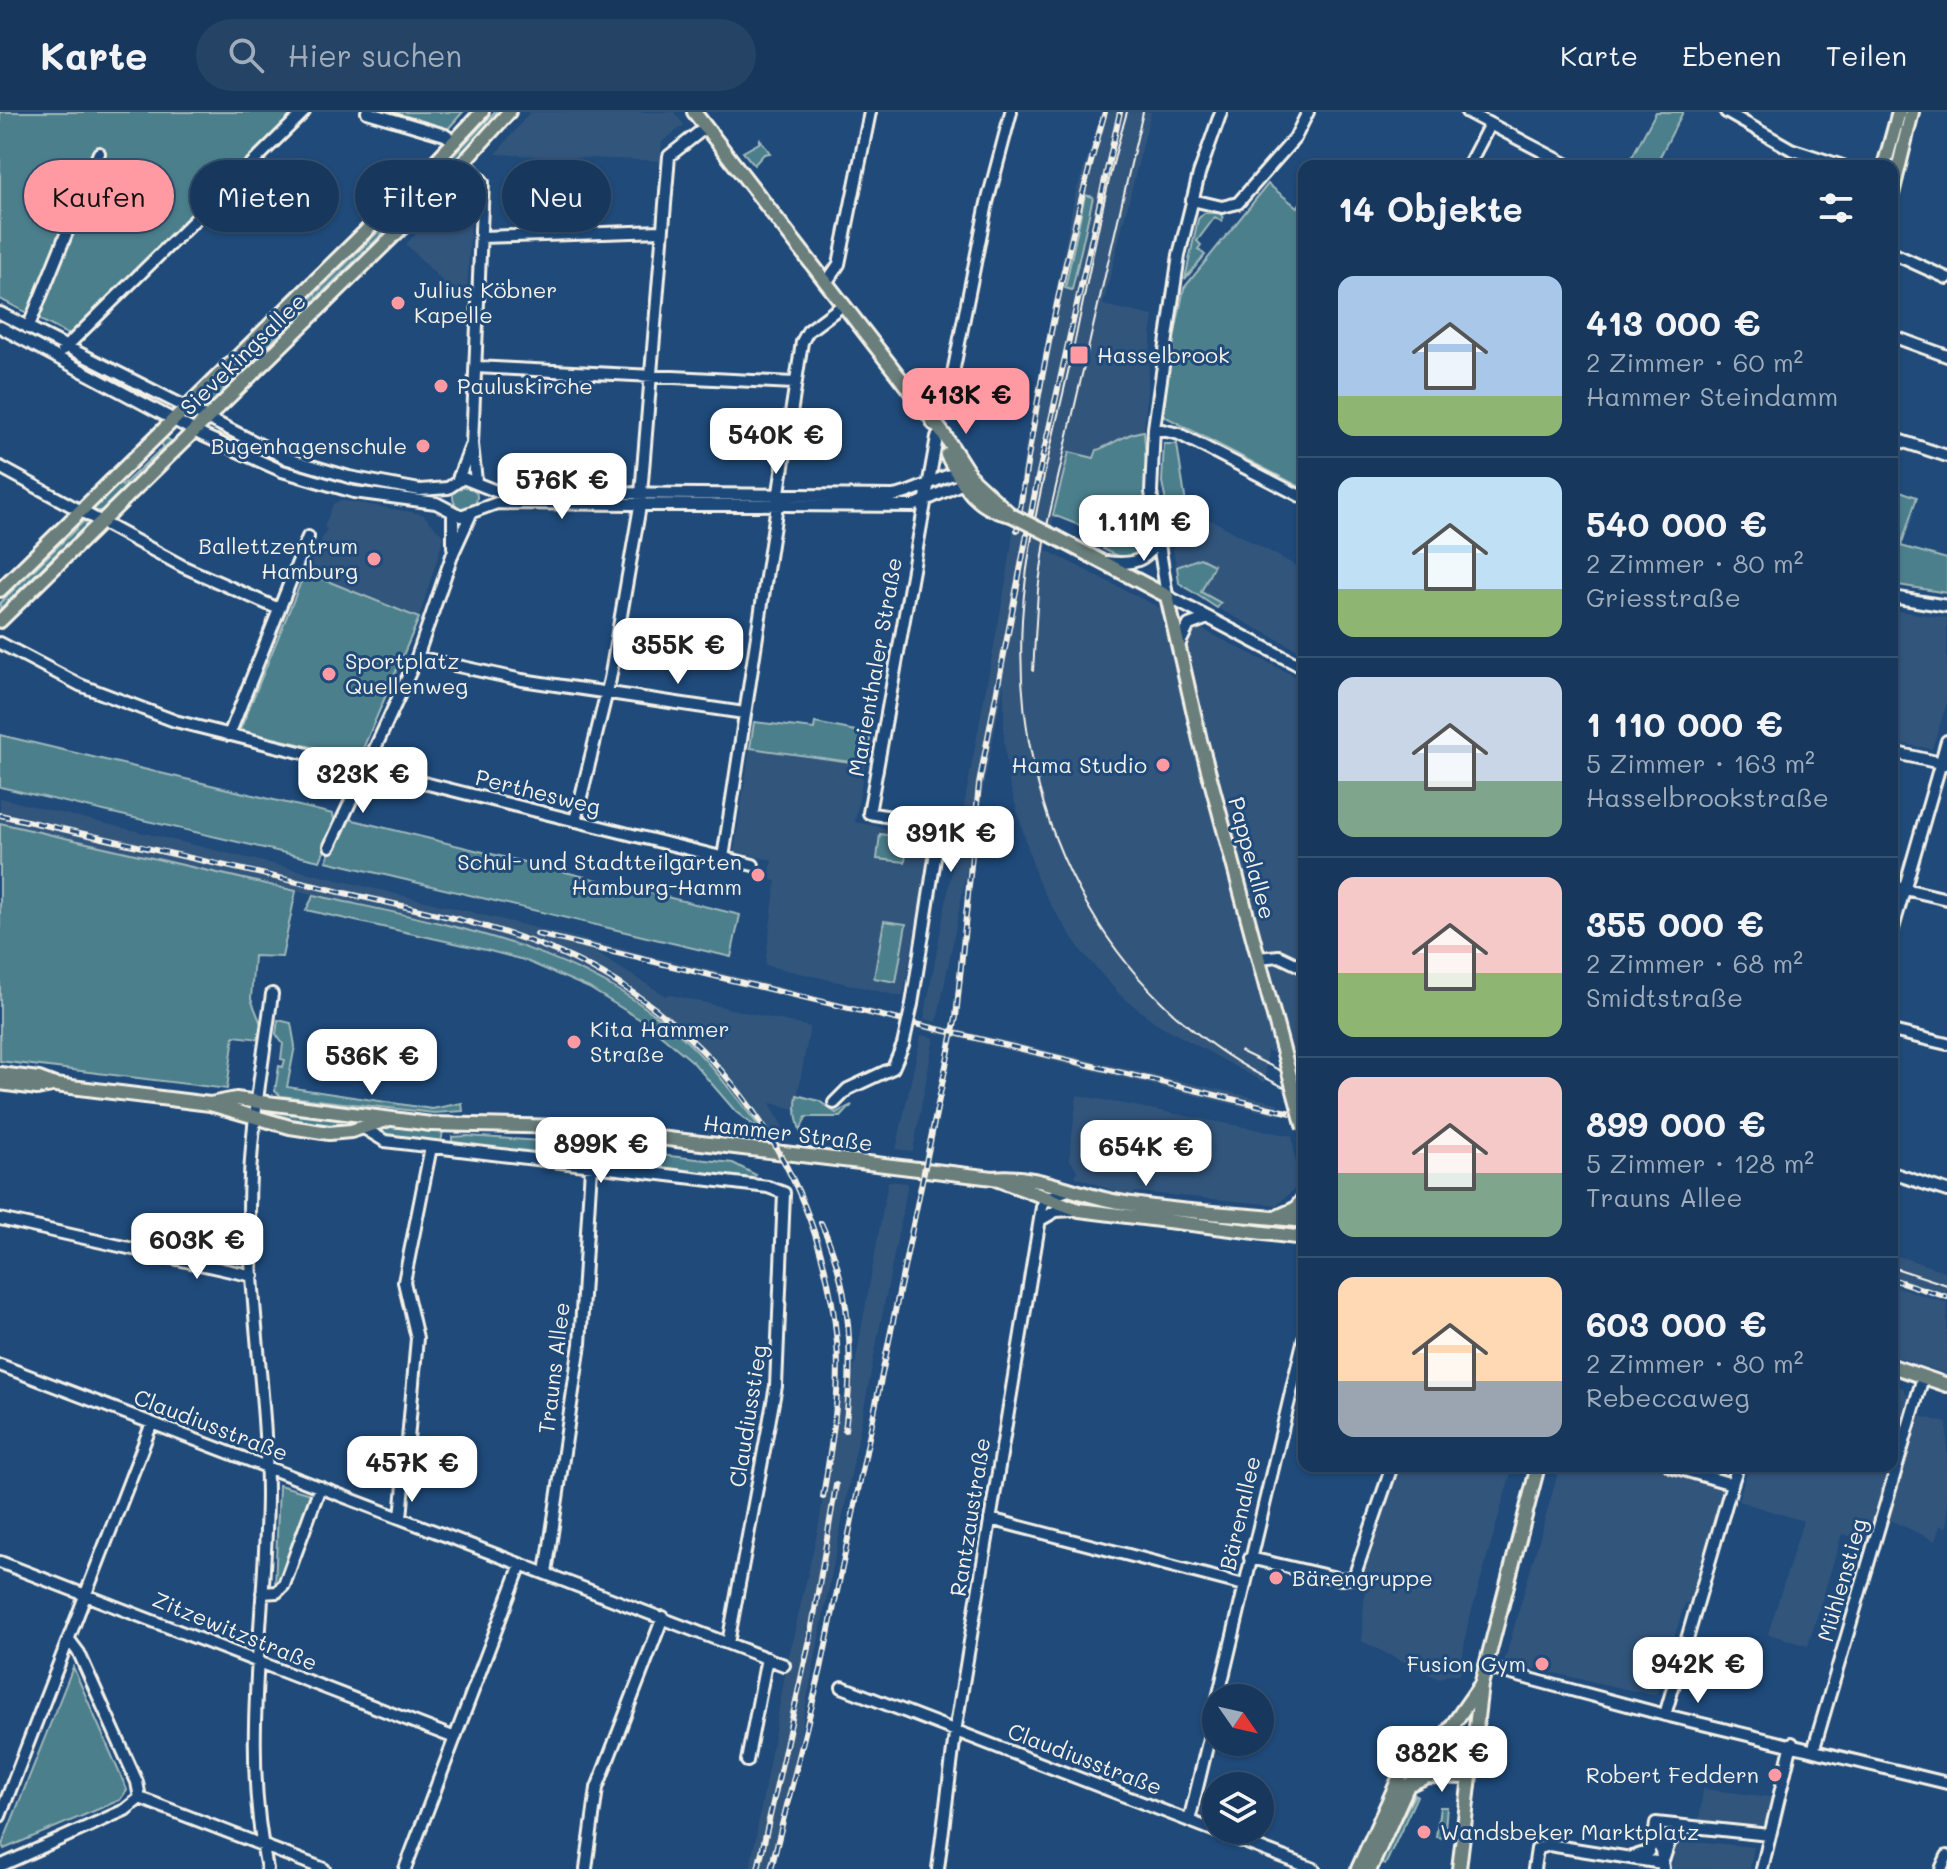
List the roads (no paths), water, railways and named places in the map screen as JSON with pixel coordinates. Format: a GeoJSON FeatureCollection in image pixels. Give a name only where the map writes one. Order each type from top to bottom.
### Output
{"type":"FeatureCollection","features":[{"type":"Feature","properties":{"kind":"main road","name":"Sievekingsallee"},"geometry":{"type":"LineString","coordinates":[[0,590],[175,420],[482,112]]}},
{"type":"Feature","properties":{"kind":"main road","name":"Sievekingsallee"},"geometry":{"type":"LineString","coordinates":[[469,160],[509,112]]}},
{"type":"Feature","properties":{"kind":"main road"},"geometry":{"type":"LineString","coordinates":[[694,112],[945,436],[962,476]]}},
{"type":"Feature","properties":{"kind":"main road"},"geometry":{"type":"LineString","coordinates":[[1886,160],[1899,112]]}},
{"type":"Feature","properties":{"kind":"main road"},"geometry":{"type":"LineString","coordinates":[[1898,169],[1912,112]]}},
{"type":"Feature","properties":{"kind":"main road","name":"Sievekingsallee"},"geometry":{"type":"LineString","coordinates":[[0,621],[395,232]]}},
{"type":"Feature","properties":{"kind":"main road"},"geometry":{"type":"LineString","coordinates":[[933,424],[937,437],[983,506],[1011,515],[1167,596]]}},
{"type":"Feature","properties":{"kind":"main road","name":"Pappelallee"},"geometry":{"type":"LineString","coordinates":[[1167,596],[1178,649],[1298,1106]]}},
{"type":"Feature","properties":{"kind":"main road","name":"Hammer Straße"},"geometry":{"type":"LineString","coordinates":[[0,1074],[39,1079],[55,1085],[210,1104],[255,1118],[329,1133],[387,1120]]}},
{"type":"Feature","properties":{"kind":"main road","name":"Hammer Straße"},"geometry":{"type":"LineString","coordinates":[[0,1083],[37,1088],[55,1085]]}},
{"type":"Feature","properties":{"kind":"main road","name":"Hammer Straße"},"geometry":{"type":"LineString","coordinates":[[210,1104],[227,1100],[257,1102],[372,1115],[387,1120],[449,1125],[568,1127],[993,1178],[1026,1177],[1070,1190],[1169,1210],[1298,1220]]}},
{"type":"Feature","properties":{"kind":"main road","name":"Hammer Straße"},"geometry":{"type":"LineString","coordinates":[[993,1178],[1079,1210],[1298,1237]]}},
{"type":"Feature","properties":{"kind":"main road"},"geometry":{"type":"LineString","coordinates":[[1274,1218],[1298,1205]]}},
{"type":"Feature","properties":{"kind":"main road"},"geometry":{"type":"LineString","coordinates":[[1898,1368],[1947,1385]]}},
{"type":"Feature","properties":{"kind":"main road"},"geometry":{"type":"LineString","coordinates":[[1459,1869],[1481,1685],[1536,1472]]}},
{"type":"Feature","properties":{"kind":"main road"},"geometry":{"type":"LineString","coordinates":[[1358,1869],[1406,1763],[1447,1733],[1481,1685]]}},
{"type":"Feature","properties":{"kind":"main road"},"geometry":{"type":"LineString","coordinates":[[1370,1869],[1408,1785],[1427,1776],[1468,1777]]}},
{"type":"Feature","properties":{"kind":"street"},"geometry":{"type":"LineString","coordinates":[[56,356],[304,112]]}},
{"type":"Feature","properties":{"kind":"street"},"geometry":{"type":"LineString","coordinates":[[367,112],[445,135],[455,142]]}},
{"type":"Feature","properties":{"kind":"street"},"geometry":{"type":"LineString","coordinates":[[826,283],[839,264],[870,112]]}},
{"type":"Feature","properties":{"kind":"street"},"geometry":{"type":"LineString","coordinates":[[933,424],[947,403],[987,203],[1011,112]]}},
{"type":"Feature","properties":{"kind":"street"},"geometry":{"type":"LineString","coordinates":[[1221,112],[1192,200],[1174,284],[1154,428],[1151,492],[1157,538],[1167,596],[1298,665]]}},
{"type":"Feature","properties":{"kind":"street"},"geometry":{"type":"LineString","coordinates":[[1192,200],[1222,207],[1238,203],[1295,138],[1308,112]]}},
{"type":"Feature","properties":{"kind":"street"},"geometry":{"type":"LineString","coordinates":[[1467,112],[1559,160]]}},
{"type":"Feature","properties":{"kind":"street"},"geometry":{"type":"LineString","coordinates":[[1726,112],[1791,149],[1825,160]]}},
{"type":"Feature","properties":{"kind":"street"},"geometry":{"type":"LineString","coordinates":[[1471,160],[1490,124]]}},
{"type":"Feature","properties":{"kind":"street"},"geometry":{"type":"LineString","coordinates":[[575,821],[607,693],[640,506],[669,156],[706,127]]}},
{"type":"Feature","properties":{"kind":"street"},"geometry":{"type":"LineString","coordinates":[[28,328],[99,153]]}},
{"type":"Feature","properties":{"kind":"street"},"geometry":{"type":"LineString","coordinates":[[481,237],[662,231]]}},
{"type":"Feature","properties":{"kind":"street"},"geometry":{"type":"LineString","coordinates":[[481,232],[472,444],[482,506]]}},
{"type":"Feature","properties":{"kind":"street"},"geometry":{"type":"LineString","coordinates":[[1898,256],[1947,278]]}},
{"type":"Feature","properties":{"kind":"street"},"geometry":{"type":"LineString","coordinates":[[723,858],[794,383],[805,335],[843,305]]}},
{"type":"Feature","properties":{"kind":"street"},"geometry":{"type":"LineString","coordinates":[[0,313],[185,410],[268,450],[312,467],[420,490],[448,488],[458,479],[472,444]]}},
{"type":"Feature","properties":{"kind":"street"},"geometry":{"type":"LineString","coordinates":[[0,327],[193,430],[304,480],[450,509],[470,516]]}},
{"type":"Feature","properties":{"kind":"street"},"geometry":{"type":"LineString","coordinates":[[1898,338],[1947,356]]}},
{"type":"Feature","properties":{"kind":"street"},"geometry":{"type":"LineString","coordinates":[[476,367],[794,383]]}},
{"type":"Feature","properties":{"kind":"street"},"geometry":{"type":"LineString","coordinates":[[1154,428],[1179,434],[1298,495]]}},
{"type":"Feature","properties":{"kind":"street","name":"Marienthaler Straße"},"geometry":{"type":"LineString","coordinates":[[834,1103],[848,1089],[893,1068],[903,1045],[938,839],[929,828],[919,824],[869,813],[937,437]]}},
{"type":"Feature","properties":{"kind":"street"},"geometry":{"type":"LineString","coordinates":[[1898,440],[1947,456]]}},
{"type":"Feature","properties":{"kind":"street"},"geometry":{"type":"LineString","coordinates":[[0,467],[184,567],[279,609]]}},
{"type":"Feature","properties":{"kind":"street"},"geometry":{"type":"LineString","coordinates":[[458,479],[498,492],[893,496],[912,494],[962,476]]}},
{"type":"Feature","properties":{"kind":"street"},"geometry":{"type":"LineString","coordinates":[[330,846],[417,657],[453,553],[470,516],[482,506],[913,506],[926,502],[962,476]]}},
{"type":"Feature","properties":{"kind":"street"},"geometry":{"type":"LineString","coordinates":[[448,488],[453,553]]}},
{"type":"Feature","properties":{"kind":"street"},"geometry":{"type":"LineString","coordinates":[[229,735],[308,537]]}},
{"type":"Feature","properties":{"kind":"street"},"geometry":{"type":"LineString","coordinates":[[1104,561],[1128,564],[1139,561],[1149,554],[1157,538]]}},
{"type":"Feature","properties":{"kind":"street"},"geometry":{"type":"LineString","coordinates":[[1898,598],[1947,606]]}},
{"type":"Feature","properties":{"kind":"street"},"geometry":{"type":"LineString","coordinates":[[1178,649],[1186,629],[1208,618]]}},
{"type":"Feature","properties":{"kind":"street","name":"Perthesweg"},"geometry":{"type":"LineString","coordinates":[[0,643],[120,702],[229,735],[753,865]]}},
{"type":"Feature","properties":{"kind":"street"},"geometry":{"type":"LineString","coordinates":[[417,657],[522,680],[744,713]]}},
{"type":"Feature","properties":{"kind":"street"},"geometry":{"type":"LineString","coordinates":[[1898,910],[1944,764],[1947,741]]}},
{"type":"Feature","properties":{"kind":"street"},"geometry":{"type":"LineString","coordinates":[[1898,753],[1944,764]]}},
{"type":"Feature","properties":{"kind":"street"},"geometry":{"type":"LineString","coordinates":[[1898,887],[1947,899]]}},
{"type":"Feature","properties":{"kind":"street"},"geometry":{"type":"LineString","coordinates":[[1258,958],[1279,956],[1298,965]]}},
{"type":"Feature","properties":{"kind":"street"},"geometry":{"type":"LineString","coordinates":[[267,1869],[255,1770],[256,1661],[262,1593],[266,1467],[249,1214],[255,1118],[272,994]]}},
{"type":"Feature","properties":{"kind":"street"},"geometry":{"type":"LineString","coordinates":[[1898,1032],[1947,1044]]}},
{"type":"Feature","properties":{"kind":"street","name":"Hammer Straße"},"geometry":{"type":"LineString","coordinates":[[362,1127],[382,1140],[768,1187],[784,1193]]}},
{"type":"Feature","properties":{"kind":"street"},"geometry":{"type":"LineString","coordinates":[[401,1518],[417,1338],[404,1282],[431,1147]]}},
{"type":"Feature","properties":{"kind":"street","name":"Trauns Allee"},"geometry":{"type":"LineString","coordinates":[[546,1573],[580,1344],[591,1167]]}},
{"type":"Feature","properties":{"kind":"street"},"geometry":{"type":"LineString","coordinates":[[1898,1175],[1947,1191]]}},
{"type":"Feature","properties":{"kind":"street"},"geometry":{"type":"LineString","coordinates":[[1046,1198],[1070,1190]]}},
{"type":"Feature","properties":{"kind":"street","name":"Claudiusstieg"},"geometry":{"type":"LineString","coordinates":[[728,1643],[776,1386],[784,1193]]}},
{"type":"Feature","properties":{"kind":"street","name":"Rantzaustraße"},"geometry":{"type":"LineString","coordinates":[[938,1869],[990,1519],[1046,1198]]}},
{"type":"Feature","properties":{"kind":"street","name":"Hammer Straße"},"geometry":{"type":"LineString","coordinates":[[1042,1219],[1056,1211],[1079,1210]]}},
{"type":"Feature","properties":{"kind":"street"},"geometry":{"type":"LineString","coordinates":[[0,1219],[253,1276]]}},
{"type":"Feature","properties":{"kind":"street","name":"Bärenallee"},"geometry":{"type":"LineString","coordinates":[[1221,1684],[1298,1362]]}},
{"type":"Feature","properties":{"kind":"street","name":"Claudiusstraße"},"geometry":{"type":"LineString","coordinates":[[0,1365],[784,1665]]}},
{"type":"Feature","properties":{"kind":"street","name":"Mühlenstieg"},"geometry":{"type":"LineString","coordinates":[[1898,1462],[1923,1377]]}},
{"type":"Feature","properties":{"kind":"street"},"geometry":{"type":"LineString","coordinates":[[0,1816],[152,1423]]}},
{"type":"Feature","properties":{"kind":"street"},"geometry":{"type":"LineString","coordinates":[[1250,1558],[1341,1579],[1354,1577],[1390,1472]]}},
{"type":"Feature","properties":{"kind":"street"},"geometry":{"type":"LineString","coordinates":[[1691,1472],[1732,1484]]}},
{"type":"Feature","properties":{"kind":"street"},"geometry":{"type":"LineString","coordinates":[[1665,1715],[1736,1472]]}},
{"type":"Feature","properties":{"kind":"street","name":"Mühlenstieg"},"geometry":{"type":"LineString","coordinates":[[1814,1748],[1895,1472]]}},
{"type":"Feature","properties":{"kind":"street"},"geometry":{"type":"LineString","coordinates":[[262,1593],[275,1593],[284,1585],[320,1487]]}},
{"type":"Feature","properties":{"kind":"street"},"geometry":{"type":"LineString","coordinates":[[990,1519],[1244,1585]]}},
{"type":"Feature","properties":{"kind":"street","name":"Zitzewitzstraße"},"geometry":{"type":"LineString","coordinates":[[0,1562],[455,1738]]}},
{"type":"Feature","properties":{"kind":"street"},"geometry":{"type":"LineString","coordinates":[[405,1869],[521,1564]]}},
{"type":"Feature","properties":{"kind":"street"},"geometry":{"type":"LineString","coordinates":[[586,1869],[597,1788],[663,1617]]}},
{"type":"Feature","properties":{"kind":"street"},"geometry":{"type":"LineString","coordinates":[[70,1641],[79,1653],[130,1767],[140,1798]]}},
{"type":"Feature","properties":{"kind":"street"},"geometry":{"type":"LineString","coordinates":[[747,1761],[767,1658]]}},
{"type":"Feature","properties":{"kind":"street"},"geometry":{"type":"LineString","coordinates":[[1485,1667],[1665,1715],[1814,1748],[1947,1783]]}},
{"type":"Feature","properties":{"kind":"street","name":"Claudiusstraße"},"geometry":{"type":"LineString","coordinates":[[842,1687],[1314,1869]]}},
{"type":"Feature","properties":{"kind":"street"},"geometry":{"type":"LineString","coordinates":[[1762,1869],[1792,1743]]}},
{"type":"Feature","properties":{"kind":"street"},"geometry":{"type":"LineString","coordinates":[[1189,1821],[1205,1756]]}},
{"type":"Feature","properties":{"kind":"street"},"geometry":{"type":"LineString","coordinates":[[140,1798],[324,1869]]}},
{"type":"Feature","properties":{"kind":"street"},"geometry":{"type":"LineString","coordinates":[[0,1866],[125,1810],[140,1798]]}},
{"type":"Feature","properties":{"kind":"street"},"geometry":{"type":"LineString","coordinates":[[1632,1857],[1648,1852],[1654,1840],[1656,1823],[1769,1835]]}},
{"type":"Feature","properties":{"kind":"street"},"geometry":{"type":"LineString","coordinates":[[1662,1866],[1669,1843],[1683,1827]]}},
{"type":"Feature","properties":{"kind":"street"},"geometry":{"type":"LineString","coordinates":[[1654,1840],[1661,1849],[1662,1866]]}},
{"type":"Feature","properties":{"kind":"street"},"geometry":{"type":"LineString","coordinates":[[1534,1869],[1537,1849],[1549,1845],[1632,1857],[1662,1866]]}},
{"type":"Feature","properties":{"kind":"street"},"geometry":{"type":"LineString","coordinates":[[1941,1869],[1947,1856]]}},
{"type":"Feature","properties":{"kind":"tram line"},"geometry":{"type":"LineString","coordinates":[[1127,112],[1103,204],[1029,554],[1022,620],[1023,695],[1034,769],[1056,839],[1087,904],[1127,964],[1177,1017],[1236,1061],[1298,1093]]}},
{"type":"Feature","properties":{"kind":"tram line"},"geometry":{"type":"LineString","coordinates":[[1033,671],[1038,590],[1048,521],[1143,112]]}},
{"type":"Feature","properties":{"kind":"tram line"},"geometry":{"type":"LineString","coordinates":[[1240,1051],[1298,1079]]}},
{"type":"Feature","properties":{"kind":"tram line"},"geometry":{"type":"LineString","coordinates":[[1898,1269],[1947,1285]]}},
{"type":"Feature","properties":{"kind":"railway"},"geometry":{"type":"LineString","coordinates":[[1017,530],[1054,320],[1077,215],[1105,112]]}},
{"type":"Feature","properties":{"kind":"railway"},"geometry":{"type":"LineString","coordinates":[[771,1869],[821,1669],[956,1017],[979,784],[1037,482],[1120,112]]}},
{"type":"Feature","properties":{"kind":"railway"},"geometry":{"type":"LineString","coordinates":[[0,815],[408,907],[502,932],[560,953],[616,982],[668,1019],[713,1061],[752,1110],[785,1163],[810,1220],[828,1280],[838,1362],[832,1440],[823,1497]]}},
{"type":"Feature","properties":{"kind":"railway"},"geometry":{"type":"LineString","coordinates":[[537,934],[1298,1115]]}},
{"type":"Feature","properties":{"kind":"railway"},"geometry":{"type":"LineString","coordinates":[[821,1223],[839,1273],[848,1324],[850,1350],[845,1430]]}},
{"type":"Feature","properties":{"kind":"railway"},"geometry":{"type":"LineString","coordinates":[[1898,1281],[1947,1297]]}},
{"type":"Feature","properties":{"kind":"railway"},"geometry":{"type":"LineString","coordinates":[[758,1869],[810,1639],[836,1485]]}},
{"type":"Feature","properties":{"kind":"place","name":"Julius Köbner Kapelle"},"geometry":{"type":"Point","coordinates":[398,303]}},
{"type":"Feature","properties":{"kind":"place","name":"Hasselbrook"},"geometry":{"type":"Point","coordinates":[1079,355]}},
{"type":"Feature","properties":{"kind":"place","name":"Pauluskirche"},"geometry":{"type":"Point","coordinates":[441,386]}},
{"type":"Feature","properties":{"kind":"place","name":"Bugenhagenschule"},"geometry":{"type":"Point","coordinates":[423,446]}},
{"type":"Feature","properties":{"kind":"place","name":"Ballettzentrum Hamburg"},"geometry":{"type":"Point","coordinates":[374,559]}},
{"type":"Feature","properties":{"kind":"place","name":"Sportplatz Quellenweg"},"geometry":{"type":"Point","coordinates":[329,674]}},
{"type":"Feature","properties":{"kind":"place","name":"Hama Studio"},"geometry":{"type":"Point","coordinates":[1163,765]}},
{"type":"Feature","properties":{"kind":"place","name":"Schul- und Stadtteilgarten Hamburg-Hamm"},"geometry":{"type":"Point","coordinates":[758,875]}},
{"type":"Feature","properties":{"kind":"place","name":"Kita Hammer Straße"},"geometry":{"type":"Point","coordinates":[574,1042]}},
{"type":"Feature","properties":{"kind":"place","name":"Bärengruppe"},"geometry":{"type":"Point","coordinates":[1276,1578]}},
{"type":"Feature","properties":{"kind":"place","name":"Fusion Gym"},"geometry":{"type":"Point","coordinates":[1542,1664]}},
{"type":"Feature","properties":{"kind":"place","name":"Robert Feddern"},"geometry":{"type":"Point","coordinates":[1775,1775]}},
{"type":"Feature","properties":{"kind":"place","name":"Wandsbeker Marktplatz"},"geometry":{"type":"Point","coordinates":[1424,1832]}}]}
